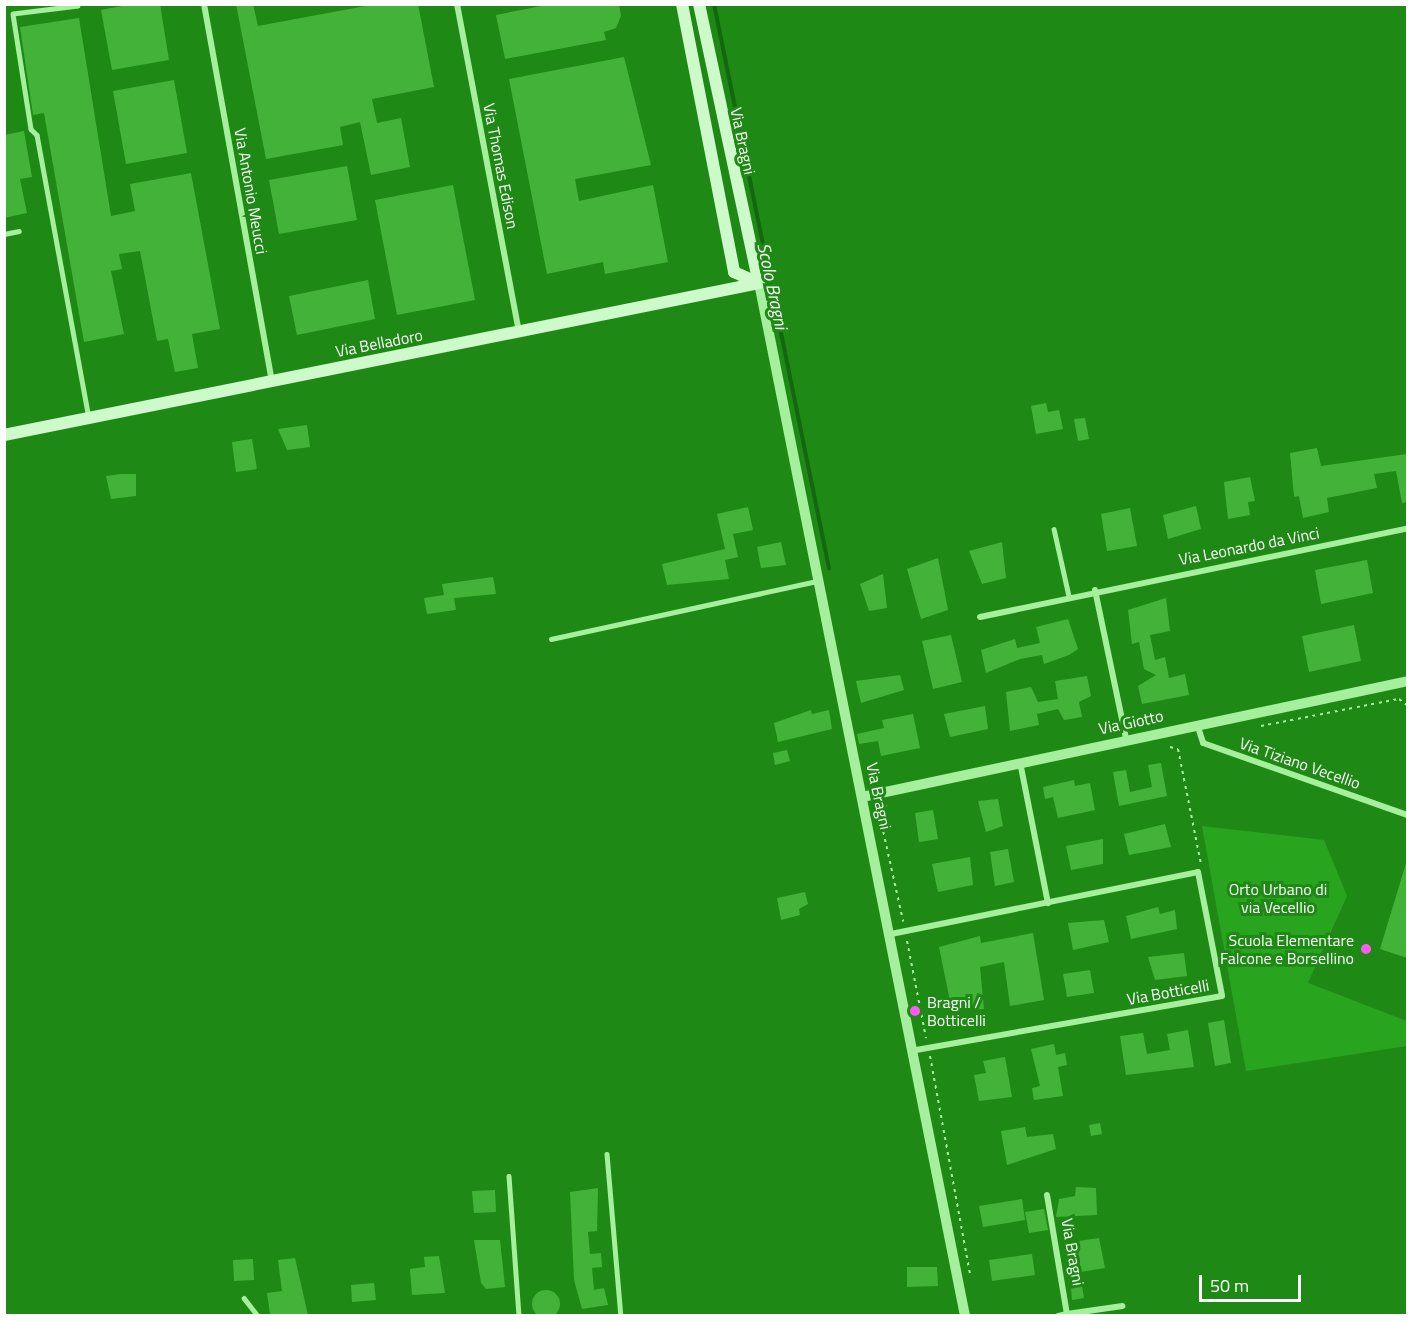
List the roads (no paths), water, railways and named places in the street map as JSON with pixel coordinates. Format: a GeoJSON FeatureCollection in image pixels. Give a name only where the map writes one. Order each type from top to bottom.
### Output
{"type":"FeatureCollection","features":[{"type":"Feature","properties":{"kind":"main road","name":"Via Bragni"},"geometry":{"type":"LineString","coordinates":[[682,4],[737,288]]}},
{"type":"Feature","properties":{"kind":"main road","name":"Via Bragni"},"geometry":{"type":"LineString","coordinates":[[699,4],[759,283]]}},
{"type":"Feature","properties":{"kind":"main road"},"geometry":{"type":"LineString","coordinates":[[734,272],[759,283]]}},
{"type":"Feature","properties":{"kind":"main road","name":"Via Belladoro"},"geometry":{"type":"LineString","coordinates":[[4,435],[759,283]]}},
{"type":"Feature","properties":{"kind":"street","name":"Via Antonio Meucci"},"geometry":{"type":"LineString","coordinates":[[204,4],[272,382]]}},
{"type":"Feature","properties":{"kind":"street","name":"Via Thomas Edison"},"geometry":{"type":"LineString","coordinates":[[457,4],[519,332]]}},
{"type":"Feature","properties":{"kind":"street","name":"Via Bragni"},"geometry":{"type":"LineString","coordinates":[[759,283],[915,1050],[964,1316]]}},
{"type":"Feature","properties":{"kind":"street","name":"Via Leonardo da Vinci"},"geometry":{"type":"LineString","coordinates":[[980,617],[1095,590],[1407,528]]}},
{"type":"Feature","properties":{"kind":"street"},"geometry":{"type":"LineString","coordinates":[[1095,590],[1126,739]]}},
{"type":"Feature","properties":{"kind":"street","name":"Via Giotto"},"geometry":{"type":"LineString","coordinates":[[862,796],[1197,723],[1407,681]]}},
{"type":"Feature","properties":{"kind":"street","name":"Via Tiziano Vecellio"},"geometry":{"type":"LineString","coordinates":[[1197,723],[1203,743],[1407,815]]}},
{"type":"Feature","properties":{"kind":"street"},"geometry":{"type":"LineString","coordinates":[[891,934],[1048,903],[1020,761]]}},
{"type":"Feature","properties":{"kind":"street","name":"Via Botticelli"},"geometry":{"type":"LineString","coordinates":[[915,1050],[1222,996],[1198,872],[1048,903]]}},
{"type":"Feature","properties":{"kind":"street","name":"Via Bragni"},"geometry":{"type":"LineString","coordinates":[[1047,1195],[1067,1314]]}},
{"type":"Feature","properties":{"kind":"street"},"geometry":{"type":"LineString","coordinates":[[1058,1316],[1122,1306]]}},
{"type":"Feature","properties":{"kind":"lane"},"geometry":{"type":"LineString","coordinates":[[78,6],[14,14],[31,129],[38,135],[89,418]]}},
{"type":"Feature","properties":{"kind":"lane"},"geometry":{"type":"LineString","coordinates":[[4,234],[19,231]]}},
{"type":"Feature","properties":{"kind":"lane"},"geometry":{"type":"LineString","coordinates":[[1054,529],[1069,596]]}},
{"type":"Feature","properties":{"kind":"lane"},"geometry":{"type":"LineString","coordinates":[[551,639],[819,581]]}},
{"type":"Feature","properties":{"kind":"lane"},"geometry":{"type":"LineString","coordinates":[[607,1154],[621,1316]]}},
{"type":"Feature","properties":{"kind":"lane"},"geometry":{"type":"LineString","coordinates":[[509,1176],[519,1316]]}},
{"type":"Feature","properties":{"kind":"lane"},"geometry":{"type":"LineString","coordinates":[[244,1298],[258,1316]]}},
{"type":"Feature","properties":{"kind":"waterway","name":"Scolo Bragni"},"geometry":{"type":"LineString","coordinates":[[714,4],[829,568]]}},
{"type":"Feature","properties":{"kind":"place","name":"Scuola Elementare Falcone e Borsellino"},"geometry":{"type":"Point","coordinates":[1366,949]}},
{"type":"Feature","properties":{"kind":"place","name":"Bragni / Botticelli"},"geometry":{"type":"Point","coordinates":[915,1011]}},
{"type":"Feature","properties":{"kind":"park label","name":"Orto Urbano di via Vecellio"},"geometry":{"type":"Point","coordinates":[1278,898]}}]}
